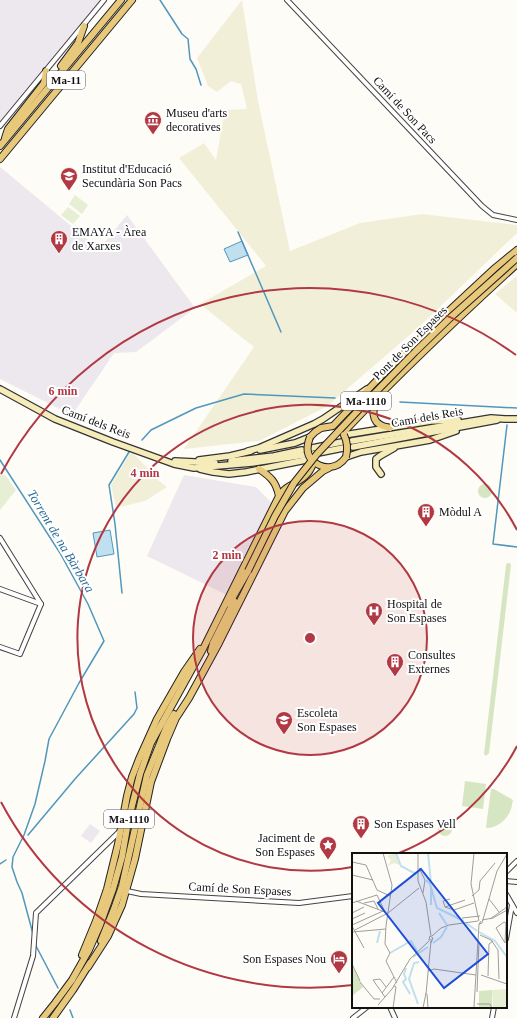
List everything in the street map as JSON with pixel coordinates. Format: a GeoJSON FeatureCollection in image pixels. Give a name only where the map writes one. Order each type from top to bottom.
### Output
{"type":"FeatureCollection","features":[{"type":"Feature","properties":{"kind":"main road","name":"Ma-11"},"geometry":{"type":"LineString","coordinates":[[2,144],[121,0]]}},
{"type":"Feature","properties":{"kind":"main road","name":"Ma-11"},"geometry":{"type":"LineString","coordinates":[[0,159],[132,0]]}},
{"type":"Feature","properties":{"kind":"main road"},"geometry":{"type":"LineString","coordinates":[[51,85],[54,75],[78,42],[84,26]]}},
{"type":"Feature","properties":{"kind":"main road"},"geometry":{"type":"LineString","coordinates":[[2,144],[8,129],[44,83],[46,71]]}},
{"type":"Feature","properties":{"kind":"main road","name":"Ma-1110"},"geometry":{"type":"LineString","coordinates":[[310,437],[320,428],[333,426],[451,309],[517,250]]}},
{"type":"Feature","properties":{"kind":"main road","name":"Pont de Son Espases"},"geometry":{"type":"LineString","coordinates":[[248,571],[275,516],[294,483],[317,454],[415,352],[450,318],[517,258]]}},
{"type":"Feature","properties":{"kind":"main road","name":"Ma-1110"},"geometry":{"type":"LineString","coordinates":[[344,434],[392,382],[461,315],[517,264]]}},
{"type":"Feature","properties":{"kind":"main road"},"geometry":{"type":"LineString","coordinates":[[390,428],[388,426],[382,426],[375,421],[373,408],[392,382]]}},
{"type":"Feature","properties":{"kind":"main road"},"geometry":{"type":"LineString","coordinates":[[329,427],[337,429],[344,434],[348,442],[346,457]]}},
{"type":"Feature","properties":{"kind":"main road"},"geometry":{"type":"LineString","coordinates":[[310,437],[308,444],[309,456],[313,456],[323,467],[329,468]]}},
{"type":"Feature","properties":{"kind":"main road","name":"Ma-1110"},"geometry":{"type":"LineString","coordinates":[[43,1018],[72,980],[89,950],[100,925],[113,889],[122,857],[128,822],[140,774],[151,742],[196,663],[278,496],[286,488],[307,474],[313,456]]}},
{"type":"Feature","properties":{"kind":"main road","name":"Ma-1110"},"geometry":{"type":"LineString","coordinates":[[53,1018],[88,967],[101,942],[114,909],[122,886],[147,774],[167,726],[246,589],[285,511],[303,488],[323,471],[340,464],[346,457]]}},
{"type":"Feature","properties":{"kind":"main road"},"geometry":{"type":"LineString","coordinates":[[259,470],[268,474],[274,482],[278,496]]}},
{"type":"Feature","properties":{"kind":"main road","name":"Ma-1110"},"geometry":{"type":"LineString","coordinates":[[203,649],[248,571]]}},
{"type":"Feature","properties":{"kind":"main road","name":"Ma-1110"},"geometry":{"type":"LineString","coordinates":[[211,651],[213,643],[248,571]]}},
{"type":"Feature","properties":{"kind":"main road"},"geometry":{"type":"LineString","coordinates":[[88,967],[108,936],[122,905],[135,859],[151,782],[167,739],[176,718],[220,643],[246,589]]}},
{"type":"Feature","properties":{"kind":"main road"},"geometry":{"type":"LineString","coordinates":[[72,980],[96,922],[107,889],[118,844],[127,796],[138,759],[157,719],[184,672],[213,627]]}},
{"type":"Feature","properties":{"kind":"street"},"geometry":{"type":"LineString","coordinates":[[0,126],[104,0]]}},
{"type":"Feature","properties":{"kind":"street","name":"Camí de Son Pacs"},"geometry":{"type":"LineString","coordinates":[[287,0],[482,206],[492,215],[517,220]]}},
{"type":"Feature","properties":{"kind":"street"},"geometry":{"type":"LineString","coordinates":[[184,462],[230,456],[259,448],[314,424],[373,386]]}},
{"type":"Feature","properties":{"kind":"street","name":"Camí dels Reis"},"geometry":{"type":"LineString","coordinates":[[0,389],[55,419],[174,464],[194,468],[252,463],[303,453],[215,463],[165,460]]}},
{"type":"Feature","properties":{"kind":"street","name":"Camí dels Reis"},"geometry":{"type":"LineString","coordinates":[[353,444],[466,424],[491,418],[517,418]]}},
{"type":"Feature","properties":{"kind":"street"},"geometry":{"type":"LineString","coordinates":[[344,434],[431,421],[461,420],[466,424],[456,431],[430,440],[361,452],[346,457]]}},
{"type":"Feature","properties":{"kind":"street"},"geometry":{"type":"LineString","coordinates":[[248,451],[295,443],[310,437]]}},
{"type":"Feature","properties":{"kind":"street"},"geometry":{"type":"LineString","coordinates":[[380,474],[376,467],[376,460],[390,450],[404,444]]}},
{"type":"Feature","properties":{"kind":"street"},"geometry":{"type":"LineString","coordinates":[[194,468],[229,474],[259,470],[313,456],[342,445]]}},
{"type":"Feature","properties":{"kind":"street"},"geometry":{"type":"LineString","coordinates":[[0,538],[41,604]]}},
{"type":"Feature","properties":{"kind":"street"},"geometry":{"type":"LineString","coordinates":[[0,589],[41,604]]}},
{"type":"Feature","properties":{"kind":"street"},"geometry":{"type":"LineString","coordinates":[[0,647],[20,654],[41,604]]}},
{"type":"Feature","properties":{"kind":"street"},"geometry":{"type":"LineString","coordinates":[[14,1018],[34,956],[36,913],[120,830]]}},
{"type":"Feature","properties":{"kind":"street"},"geometry":{"type":"LineString","coordinates":[[507,871],[517,861]]}},
{"type":"Feature","properties":{"kind":"street"},"geometry":{"type":"LineString","coordinates":[[507,881],[517,882]]}},
{"type":"Feature","properties":{"kind":"street","name":"Camí de Son Espases"},"geometry":{"type":"LineString","coordinates":[[126,891],[141,894],[300,903],[352,896]]}},
{"type":"Feature","properties":{"kind":"street"},"geometry":{"type":"LineString","coordinates":[[507,896],[517,913]]}},
{"type":"Feature","properties":{"kind":"street"},"geometry":{"type":"LineString","coordinates":[[507,933],[512,905]]}},
{"type":"Feature","properties":{"kind":"street"},"geometry":{"type":"LineString","coordinates":[[353,1018],[366,1008]]}},
{"type":"Feature","properties":{"kind":"street"},"geometry":{"type":"LineString","coordinates":[[390,1008],[395,1018]]}},
{"type":"Feature","properties":{"kind":"street"},"geometry":{"type":"LineString","coordinates":[[492,1018],[494,1008]]}},
{"type":"Feature","properties":{"kind":"shaded area"},"geometry":{"type":"Polygon","coordinates":[[[0,0],[101,0],[49,63],[0,127],[0,0]]]}},
{"type":"Feature","properties":{"kind":"shaded area"},"geometry":{"type":"Polygon","coordinates":[[[242,0],[258,101],[290,251],[360,223],[422,214],[517,225],[517,233],[420,326],[326,407],[259,441],[184,449],[254,347],[200,304],[266,266],[179,158],[204,143],[216,160],[225,110],[247,109],[241,84],[231,81],[217,92],[208,86],[197,58],[242,0]]]}},
{"type":"Feature","properties":{"kind":"shaded area"},"geometry":{"type":"Polygon","coordinates":[[[0,167],[99,249],[127,215],[195,308],[136,352],[114,353],[72,415],[0,379],[0,167]]]}},
{"type":"Feature","properties":{"kind":"shaded area"},"geometry":{"type":"Polygon","coordinates":[[[517,276],[517,313],[495,294],[517,276]]]}},
{"type":"Feature","properties":{"kind":"shaded area"},"geometry":{"type":"Polygon","coordinates":[[[130,453],[134,454],[159,481],[167,487],[145,501],[116,508],[111,485],[130,453]]]}},
{"type":"Feature","properties":{"kind":"shaded area"},"geometry":{"type":"Polygon","coordinates":[[[184,475],[256,487],[272,503],[227,595],[147,556],[184,475]]]}},
{"type":"Feature","properties":{"kind":"shaded area"},"geometry":{"type":"Polygon","coordinates":[[[90,824],[100,831],[91,843],[81,836],[90,824]]]}},
{"type":"Feature","properties":{"kind":"green space"},"geometry":{"type":"Polygon","coordinates":[[[75,195],[88,205],[82,214],[69,204],[75,195]]]}},
{"type":"Feature","properties":{"kind":"green space"},"geometry":{"type":"Polygon","coordinates":[[[68,207],[80,216],[73,224],[61,215],[68,207]]]}},
{"type":"Feature","properties":{"kind":"green space"},"geometry":{"type":"Polygon","coordinates":[[[0,474],[6,476],[16,490],[0,510],[0,474]]]}},
{"type":"Feature","properties":{"kind":"green space"},"geometry":{"type":"Polygon","coordinates":[[[485,484],[490,486],[492,491],[490,496],[485,498],[480,496],[478,491],[480,486],[485,484]]]}},
{"type":"Feature","properties":{"kind":"green space"},"geometry":{"type":"Polygon","coordinates":[[[507,563],[510,563],[511,565],[489,753],[486,756],[484,754],[507,563]]]}},
{"type":"Feature","properties":{"kind":"green space"},"geometry":{"type":"Polygon","coordinates":[[[465,781],[486,784],[483,809],[462,806],[465,781]]]}},
{"type":"Feature","properties":{"kind":"green space"},"geometry":{"type":"Polygon","coordinates":[[[491,789],[494,789],[513,800],[510,813],[505,819],[498,825],[487,828],[486,827],[491,789]]]}},
{"type":"Feature","properties":{"kind":"green space"},"geometry":{"type":"Polygon","coordinates":[[[442,822],[448,822],[452,826],[452,832],[448,836],[442,836],[438,832],[438,826],[442,822]]]}},
{"type":"Feature","properties":{"kind":"water"},"geometry":{"type":"Polygon","coordinates":[[[242,241],[248,255],[230,262],[224,249],[242,241]]]}},
{"type":"Feature","properties":{"kind":"water"},"geometry":{"type":"Polygon","coordinates":[[[110,530],[114,554],[97,557],[93,533],[110,530]]]}},
{"type":"Feature","properties":{"kind":"waterway"},"geometry":{"type":"LineString","coordinates":[[160,0],[182,34],[188,39],[190,59],[196,69],[201,85]]}},
{"type":"Feature","properties":{"kind":"waterway"},"geometry":{"type":"LineString","coordinates":[[238,232],[281,332]]}},
{"type":"Feature","properties":{"kind":"waterway"},"geometry":{"type":"LineString","coordinates":[[142,440],[151,430],[196,408],[244,394],[335,398]]}},
{"type":"Feature","properties":{"kind":"waterway"},"geometry":{"type":"LineString","coordinates":[[400,402],[517,408]]}},
{"type":"Feature","properties":{"kind":"waterway"},"geometry":{"type":"LineString","coordinates":[[507,425],[493,544],[517,547]]}},
{"type":"Feature","properties":{"kind":"waterway"},"geometry":{"type":"LineString","coordinates":[[122,593],[115,524],[109,485],[129,452]]}},
{"type":"Feature","properties":{"kind":"waterway","name":"Torrent de na Bàrbara"},"geometry":{"type":"LineString","coordinates":[[0,460],[60,553],[88,604],[104,641],[79,683],[49,739],[35,804],[24,835],[13,857],[12,867],[22,893],[33,934]]}},
{"type":"Feature","properties":{"kind":"waterway"},"geometry":{"type":"LineString","coordinates":[[28,835],[75,779],[134,714],[137,708],[135,692]]}},
{"type":"Feature","properties":{"kind":"waterway"},"geometry":{"type":"LineString","coordinates":[[0,864],[6,860]]}},
{"type":"Feature","properties":{"kind":"waterway","name":"Torrent de na Bàrbara"},"geometry":{"type":"LineString","coordinates":[[35,944],[58,988]]}},
{"type":"Feature","properties":{"kind":"waterway"},"geometry":{"type":"LineString","coordinates":[[70,1010],[73,1018]]}},
{"type":"Feature","properties":{"kind":"place","name":"Museu d'arts decoratives"},"geometry":{"type":"Point","coordinates":[153,135]}},
{"type":"Feature","properties":{"kind":"place","name":"Institut d'Educació Secundària Son Pacs"},"geometry":{"type":"Point","coordinates":[69,191]}},
{"type":"Feature","properties":{"kind":"place","name":"EMAYA - Àrea de Xarxes"},"geometry":{"type":"Point","coordinates":[59,254]}},
{"type":"Feature","properties":{"kind":"place","name":"Mòdul A"},"geometry":{"type":"Point","coordinates":[426,527]}},
{"type":"Feature","properties":{"kind":"place","name":"Hospital de Son Espases"},"geometry":{"type":"Point","coordinates":[374,626]}},
{"type":"Feature","properties":{"kind":"place","name":"Consultes Externes"},"geometry":{"type":"Point","coordinates":[395,677]}},
{"type":"Feature","properties":{"kind":"place","name":"Escoleta Son Espases"},"geometry":{"type":"Point","coordinates":[284,735]}},
{"type":"Feature","properties":{"kind":"place","name":"Son Espases Vell"},"geometry":{"type":"Point","coordinates":[361,839]}},
{"type":"Feature","properties":{"kind":"place","name":"Jaciment de Son Espases"},"geometry":{"type":"Point","coordinates":[328,860]}},
{"type":"Feature","properties":{"kind":"place","name":"Son Espases Nou"},"geometry":{"type":"Point","coordinates":[339,974]}}]}
